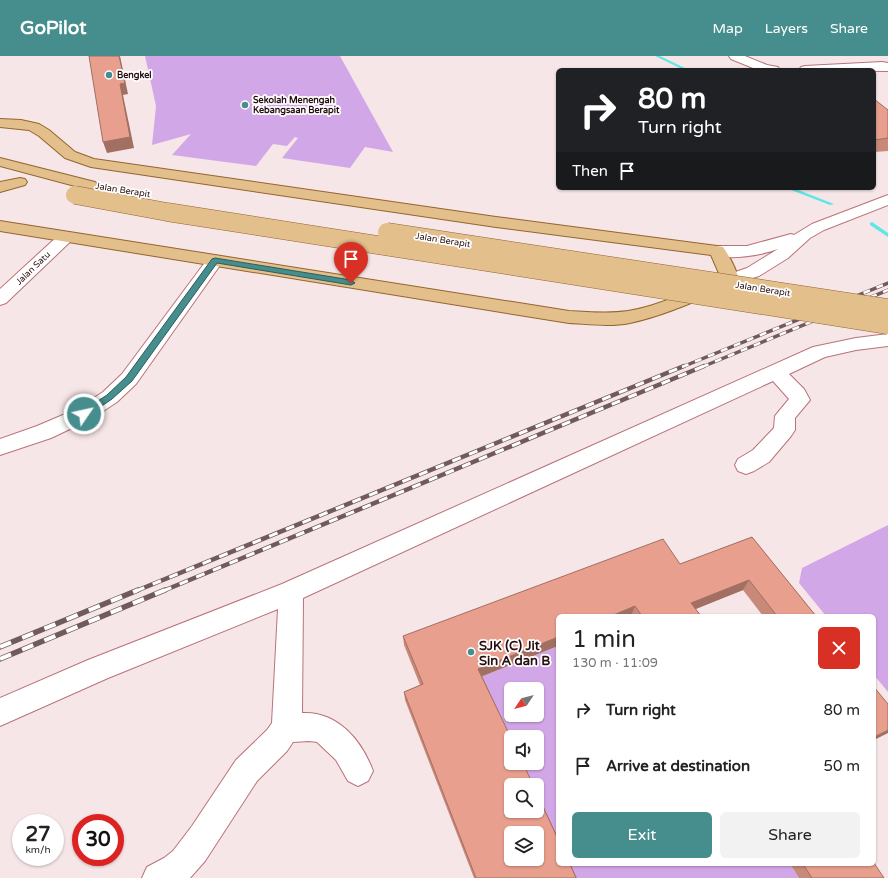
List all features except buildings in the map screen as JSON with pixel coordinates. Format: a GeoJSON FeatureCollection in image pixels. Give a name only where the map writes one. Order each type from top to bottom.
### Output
{"type":"FeatureCollection","features":[{"type":"Feature","properties":{"kind":"main road"},"geometry":{"type":"LineString","coordinates":[[0,123],[21,124],[34,127],[44,133],[70,156],[91,163],[496,222],[717,251],[728,272],[730,280],[675,303],[629,317],[603,319],[561,316],[0,226]]}},
{"type":"Feature","properties":{"kind":"main road","name":"Jalan Berapit"},"geometry":{"type":"LineString","coordinates":[[0,162],[90,185],[282,216],[888,308]]}},
{"type":"Feature","properties":{"kind":"main road"},"geometry":{"type":"LineString","coordinates":[[0,178],[75,195],[190,216],[888,325]]}},
{"type":"Feature","properties":{"kind":"main road"},"geometry":{"type":"LineString","coordinates":[[0,186],[20,182]]}},
{"type":"Feature","properties":{"kind":"street"},"geometry":{"type":"LineString","coordinates":[[734,56],[764,68]]}},
{"type":"Feature","properties":{"kind":"street"},"geometry":{"type":"LineString","coordinates":[[844,68],[888,67]]}},
{"type":"Feature","properties":{"kind":"street"},"geometry":{"type":"LineString","coordinates":[[717,251],[747,251],[767,247],[804,235],[835,220],[888,200]]}},
{"type":"Feature","properties":{"kind":"street"},"geometry":{"type":"LineString","coordinates":[[730,280],[753,272],[782,254],[804,235]]}},
{"type":"Feature","properties":{"kind":"street","name":"Jalan Satu"},"geometry":{"type":"LineString","coordinates":[[0,299],[66,236]]}},
{"type":"Feature","properties":{"kind":"street"},"geometry":{"type":"LineString","coordinates":[[0,447],[44,432],[78,417],[110,397],[129,379],[215,260]]}},
{"type":"Feature","properties":{"kind":"street"},"geometry":{"type":"LineString","coordinates":[[0,712],[98,669],[291,592],[820,352],[856,344],[888,340]]}},
{"type":"Feature","properties":{"kind":"street"},"geometry":{"type":"LineString","coordinates":[[746,465],[761,456],[784,430],[785,416],[800,400],[797,394],[776,372]]}},
{"type":"Feature","properties":{"kind":"street"},"geometry":{"type":"LineString","coordinates":[[158,878],[183,863],[193,851],[231,793],[256,760],[281,738],[286,728],[288,717],[291,592]]}},
{"type":"Feature","properties":{"kind":"street"},"geometry":{"type":"LineString","coordinates":[[286,728],[313,727],[334,736],[356,764],[358,771]]}},
{"type":"Feature","properties":{"kind":"shaded area"},"geometry":{"type":"Polygon","coordinates":[[[145,56],[340,56],[393,152],[365,147],[350,168],[282,158],[298,138],[295,137],[287,146],[273,144],[256,166],[172,155],[191,134],[152,145],[156,106],[145,56]]]}},
{"type":"Feature","properties":{"kind":"shaded area"},"geometry":{"type":"Polygon","coordinates":[[[888,525],[888,692],[876,677],[876,614],[824,614],[799,583],[802,568],[888,525]]]}},
{"type":"Feature","properties":{"kind":"shaded area"},"geometry":{"type":"Polygon","coordinates":[[[556,647],[556,847],[543,818],[544,778],[524,778],[520,770],[544,770],[544,730],[504,730],[504,735],[478,678],[556,647]]]}},
{"type":"Feature","properties":{"kind":"shaded area"},"geometry":{"type":"Polygon","coordinates":[[[565,866],[791,866],[799,878],[571,878],[565,866]]]}},
{"type":"Feature","properties":{"kind":"waterway"},"geometry":{"type":"LineString","coordinates":[[657,56],[683,68]]}},
{"type":"Feature","properties":{"kind":"waterway"},"geometry":{"type":"LineString","coordinates":[[794,190],[832,204]]}},
{"type":"Feature","properties":{"kind":"waterway"},"geometry":{"type":"LineString","coordinates":[[872,224],[888,235]]}},
{"type":"Feature","properties":{"kind":"railway"},"geometry":{"type":"LineString","coordinates":[[682,367],[888,283]]}},
{"type":"Feature","properties":{"kind":"railway"},"geometry":{"type":"LineString","coordinates":[[702,367],[888,290]]}},
{"type":"Feature","properties":{"kind":"railway"},"geometry":{"type":"LineString","coordinates":[[136,591],[684,366]]}},
{"type":"Feature","properties":{"kind":"railway"},"geometry":{"type":"LineString","coordinates":[[163,591],[704,366]]}},
{"type":"Feature","properties":{"kind":"railway"},"geometry":{"type":"LineString","coordinates":[[0,647],[138,590]]}},
{"type":"Feature","properties":{"kind":"railway"},"geometry":{"type":"LineString","coordinates":[[0,659],[165,590]]}},
{"type":"Feature","properties":{"kind":"place","name":"Bengkel"},"geometry":{"type":"Point","coordinates":[109,75]}},
{"type":"Feature","properties":{"kind":"place","name":"Sekolah Menengah Kebangsaan Berapit"},"geometry":{"type":"Point","coordinates":[245,105]}},
{"type":"Feature","properties":{"kind":"place","name":"SJK (C) Jit Sin A dan B"},"geometry":{"type":"Point","coordinates":[471,652]}},
{"type":"Feature","properties":{"kind":"route"},"geometry":{"type":"LineString","coordinates":[[84,414],[110,397],[129,379],[215,260],[351,283]]}}]}
